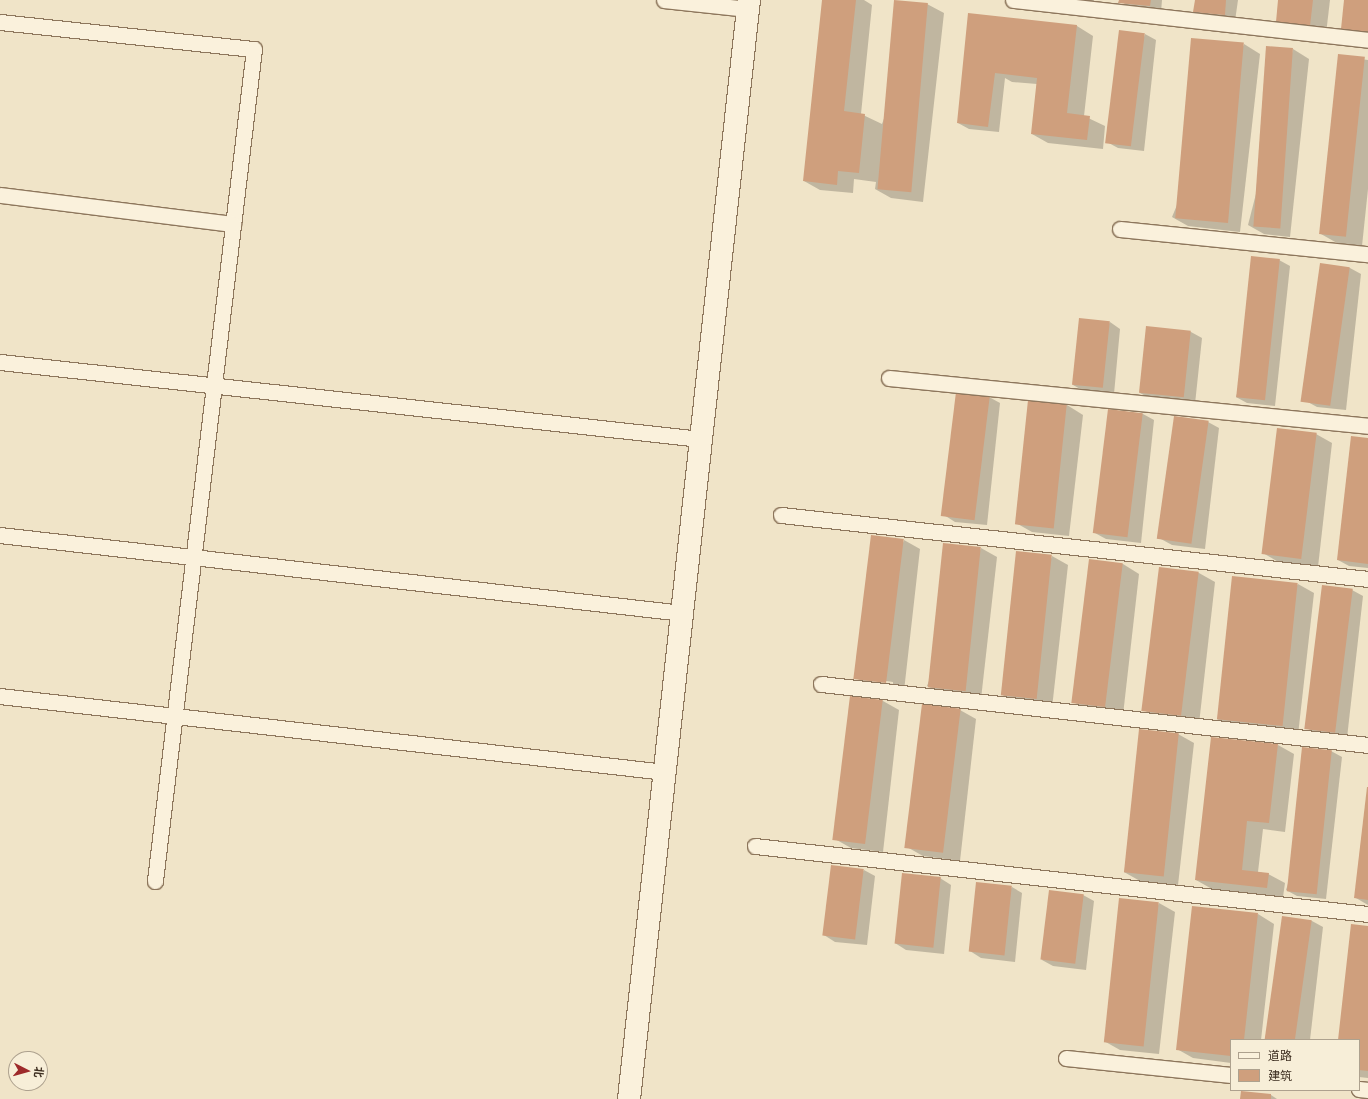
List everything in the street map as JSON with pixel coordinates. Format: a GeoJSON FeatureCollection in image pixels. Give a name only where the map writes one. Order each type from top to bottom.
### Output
{"type":"FeatureCollection","features":[{"type":"Feature","properties":{"kind":"street"},"geometry":{"type":"LineString","coordinates":[[629,1099],[748,5]]}},
{"type":"Feature","properties":{"kind":"lane"},"geometry":{"type":"LineString","coordinates":[[664,0],[748,5]]}},
{"type":"Feature","properties":{"kind":"lane"},"geometry":{"type":"LineString","coordinates":[[1013,0],[1368,40]]}},
{"type":"Feature","properties":{"kind":"lane"},"geometry":{"type":"LineString","coordinates":[[0,22],[254,49],[155,882]]}},
{"type":"Feature","properties":{"kind":"lane"},"geometry":{"type":"LineString","coordinates":[[0,194],[233,224]]}},
{"type":"Feature","properties":{"kind":"lane"},"geometry":{"type":"LineString","coordinates":[[1120,229],[1368,254]]}},
{"type":"Feature","properties":{"kind":"lane"},"geometry":{"type":"LineString","coordinates":[[0,362],[701,439]]}},
{"type":"Feature","properties":{"kind":"lane"},"geometry":{"type":"LineString","coordinates":[[890,378],[1368,426]]}},
{"type":"Feature","properties":{"kind":"lane"},"geometry":{"type":"LineString","coordinates":[[781,515],[1368,579]]}},
{"type":"Feature","properties":{"kind":"lane"},"geometry":{"type":"LineString","coordinates":[[0,535],[682,612]]}},
{"type":"Feature","properties":{"kind":"lane"},"geometry":{"type":"LineString","coordinates":[[821,684],[1368,745]]}},
{"type":"Feature","properties":{"kind":"lane"},"geometry":{"type":"LineString","coordinates":[[0,696],[665,772]]}},
{"type":"Feature","properties":{"kind":"lane"},"geometry":{"type":"LineString","coordinates":[[755,846],[1368,914]]}},
{"type":"Feature","properties":{"kind":"lane"},"geometry":{"type":"LineString","coordinates":[[1066,1058],[1230,1075]]}},
{"type":"Feature","properties":{"kind":"building"},"geometry":{"type":"Polygon","coordinates":[[[822,0],[856,0],[844,111],[865,114],[859,173],[838,171],[837,185],[803,181],[822,0]]]}},
{"type":"Feature","properties":{"kind":"building"},"geometry":{"type":"Polygon","coordinates":[[[894,0],[928,3],[911,192],[877,189],[894,0]]]}},
{"type":"Feature","properties":{"kind":"building"},"geometry":{"type":"Polygon","coordinates":[[[1119,0],[1151,0],[1150,6],[1118,3],[1119,0]]]}},
{"type":"Feature","properties":{"kind":"building"},"geometry":{"type":"Polygon","coordinates":[[[1195,0],[1226,0],[1225,15],[1193,12],[1195,0]]]}},
{"type":"Feature","properties":{"kind":"building"},"geometry":{"type":"Polygon","coordinates":[[[1278,0],[1313,0],[1310,26],[1276,22],[1278,0]]]}},
{"type":"Feature","properties":{"kind":"building"},"geometry":{"type":"Polygon","coordinates":[[[1344,0],[1368,0],[1368,33],[1341,29],[1344,0]]]}},
{"type":"Feature","properties":{"kind":"building"},"geometry":{"type":"Polygon","coordinates":[[[968,13],[1077,25],[1067,113],[1090,116],[1087,140],[1031,134],[1037,78],[995,73],[988,127],[957,123],[968,13]]]}},
{"type":"Feature","properties":{"kind":"building"},"geometry":{"type":"Polygon","coordinates":[[[1119,30],[1145,33],[1131,146],[1105,143],[1119,30]]]}},
{"type":"Feature","properties":{"kind":"building"},"geometry":{"type":"Polygon","coordinates":[[[1191,38],[1244,43],[1228,223],[1175,218],[1191,38]]]}},
{"type":"Feature","properties":{"kind":"building"},"geometry":{"type":"Polygon","coordinates":[[[1266,46],[1293,48],[1280,228],[1253,227],[1266,46]]]}},
{"type":"Feature","properties":{"kind":"building"},"geometry":{"type":"Polygon","coordinates":[[[1338,54],[1365,57],[1346,237],[1319,234],[1338,54]]]}},
{"type":"Feature","properties":{"kind":"building"},"geometry":{"type":"Polygon","coordinates":[[[1251,256],[1280,259],[1265,400],[1236,397],[1251,256]]]}},
{"type":"Feature","properties":{"kind":"building"},"geometry":{"type":"Polygon","coordinates":[[[1320,263],[1350,267],[1330,406],[1301,402],[1320,263]]]}},
{"type":"Feature","properties":{"kind":"building"},"geometry":{"type":"Polygon","coordinates":[[[1079,318],[1110,321],[1103,388],[1072,385],[1079,318]]]}},
{"type":"Feature","properties":{"kind":"building"},"geometry":{"type":"Polygon","coordinates":[[[1146,326],[1191,331],[1184,397],[1139,393],[1146,326]]]}},
{"type":"Feature","properties":{"kind":"building"},"geometry":{"type":"Polygon","coordinates":[[[956,392],[990,396],[975,520],[941,516],[956,392]]]}},
{"type":"Feature","properties":{"kind":"building"},"geometry":{"type":"Polygon","coordinates":[[[1028,400],[1067,404],[1054,528],[1015,524],[1028,400]]]}},
{"type":"Feature","properties":{"kind":"building"},"geometry":{"type":"Polygon","coordinates":[[[1108,409],[1143,413],[1128,537],[1093,533],[1108,409]]]}},
{"type":"Feature","properties":{"kind":"building"},"geometry":{"type":"Polygon","coordinates":[[[1174,416],[1209,421],[1191,544],[1157,539],[1174,416]]]}},
{"type":"Feature","properties":{"kind":"building"},"geometry":{"type":"Polygon","coordinates":[[[1277,428],[1317,433],[1301,559],[1262,554],[1277,428]]]}},
{"type":"Feature","properties":{"kind":"building"},"geometry":{"type":"Polygon","coordinates":[[[1351,436],[1368,438],[1368,564],[1337,560],[1351,436]]]}},
{"type":"Feature","properties":{"kind":"building"},"geometry":{"type":"Polygon","coordinates":[[[871,535],[904,539],[886,683],[853,679],[871,535]]]}},
{"type":"Feature","properties":{"kind":"building"},"geometry":{"type":"Polygon","coordinates":[[[943,543],[981,547],[966,691],[928,687],[943,543]]]}},
{"type":"Feature","properties":{"kind":"building"},"geometry":{"type":"Polygon","coordinates":[[[1016,551],[1052,555],[1037,699],[1001,695],[1016,551]]]}},
{"type":"Feature","properties":{"kind":"building"},"geometry":{"type":"Polygon","coordinates":[[[1089,559],[1123,563],[1105,707],[1071,703],[1089,559]]]}},
{"type":"Feature","properties":{"kind":"building"},"geometry":{"type":"Polygon","coordinates":[[[1159,567],[1199,572],[1181,716],[1141,711],[1159,567]]]}},
{"type":"Feature","properties":{"kind":"building"},"geometry":{"type":"Polygon","coordinates":[[[1232,576],[1298,583],[1283,726],[1217,719],[1232,576]]]}},
{"type":"Feature","properties":{"kind":"building"},"geometry":{"type":"Polygon","coordinates":[[[1322,585],[1353,589],[1335,733],[1304,729],[1322,585]]]}},
{"type":"Feature","properties":{"kind":"building"},"geometry":{"type":"Polygon","coordinates":[[[850,696],[883,700],[865,844],[832,840],[850,696]]]}},
{"type":"Feature","properties":{"kind":"building"},"geometry":{"type":"Polygon","coordinates":[[[922,704],[961,709],[943,853],[904,848],[922,704]]]}},
{"type":"Feature","properties":{"kind":"building"},"geometry":{"type":"Polygon","coordinates":[[[1139,729],[1179,733],[1164,876],[1124,872],[1139,729]]]}},
{"type":"Feature","properties":{"kind":"building"},"geometry":{"type":"Polygon","coordinates":[[[1211,737],[1278,744],[1269,823],[1247,821],[1242,870],[1269,873],[1267,888],[1195,880],[1211,737]]]}},
{"type":"Feature","properties":{"kind":"building"},"geometry":{"type":"Polygon","coordinates":[[[1302,747],[1332,750],[1317,894],[1287,891],[1302,747]]]}},
{"type":"Feature","properties":{"kind":"building"},"geometry":{"type":"Polygon","coordinates":[[[1368,787],[1368,900],[1354,898],[1368,787]]]}},
{"type":"Feature","properties":{"kind":"building"},"geometry":{"type":"Polygon","coordinates":[[[831,865],[864,869],[855,939],[822,935],[831,865]]]}},
{"type":"Feature","properties":{"kind":"building"},"geometry":{"type":"Polygon","coordinates":[[[902,873],[941,877],[933,948],[895,944],[902,873]]]}},
{"type":"Feature","properties":{"kind":"building"},"geometry":{"type":"Polygon","coordinates":[[[976,882],[1012,886],[1004,955],[969,952],[976,882]]]}},
{"type":"Feature","properties":{"kind":"building"},"geometry":{"type":"Polygon","coordinates":[[[1049,890],[1084,894],[1075,964],[1040,959],[1049,890]]]}},
{"type":"Feature","properties":{"kind":"building"},"geometry":{"type":"Polygon","coordinates":[[[1119,898],[1159,902],[1144,1046],[1104,1042],[1119,898]]]}},
{"type":"Feature","properties":{"kind":"building"},"geometry":{"type":"Polygon","coordinates":[[[1192,906],[1258,913],[1244,1039],[1230,1039],[1230,1056],[1176,1050],[1192,906]]]}},
{"type":"Feature","properties":{"kind":"building"},"geometry":{"type":"Polygon","coordinates":[[[1282,916],[1312,920],[1295,1039],[1265,1039],[1282,916]]]}},
{"type":"Feature","properties":{"kind":"building"},"geometry":{"type":"Polygon","coordinates":[[[1351,924],[1368,926],[1368,1071],[1360,1070],[1360,1039],[1338,1039],[1351,924]]]}},
{"type":"Feature","properties":{"kind":"building"},"geometry":{"type":"Polygon","coordinates":[[[1241,1091],[1271,1094],[1271,1099],[1240,1099],[1241,1091]]]}}]}
